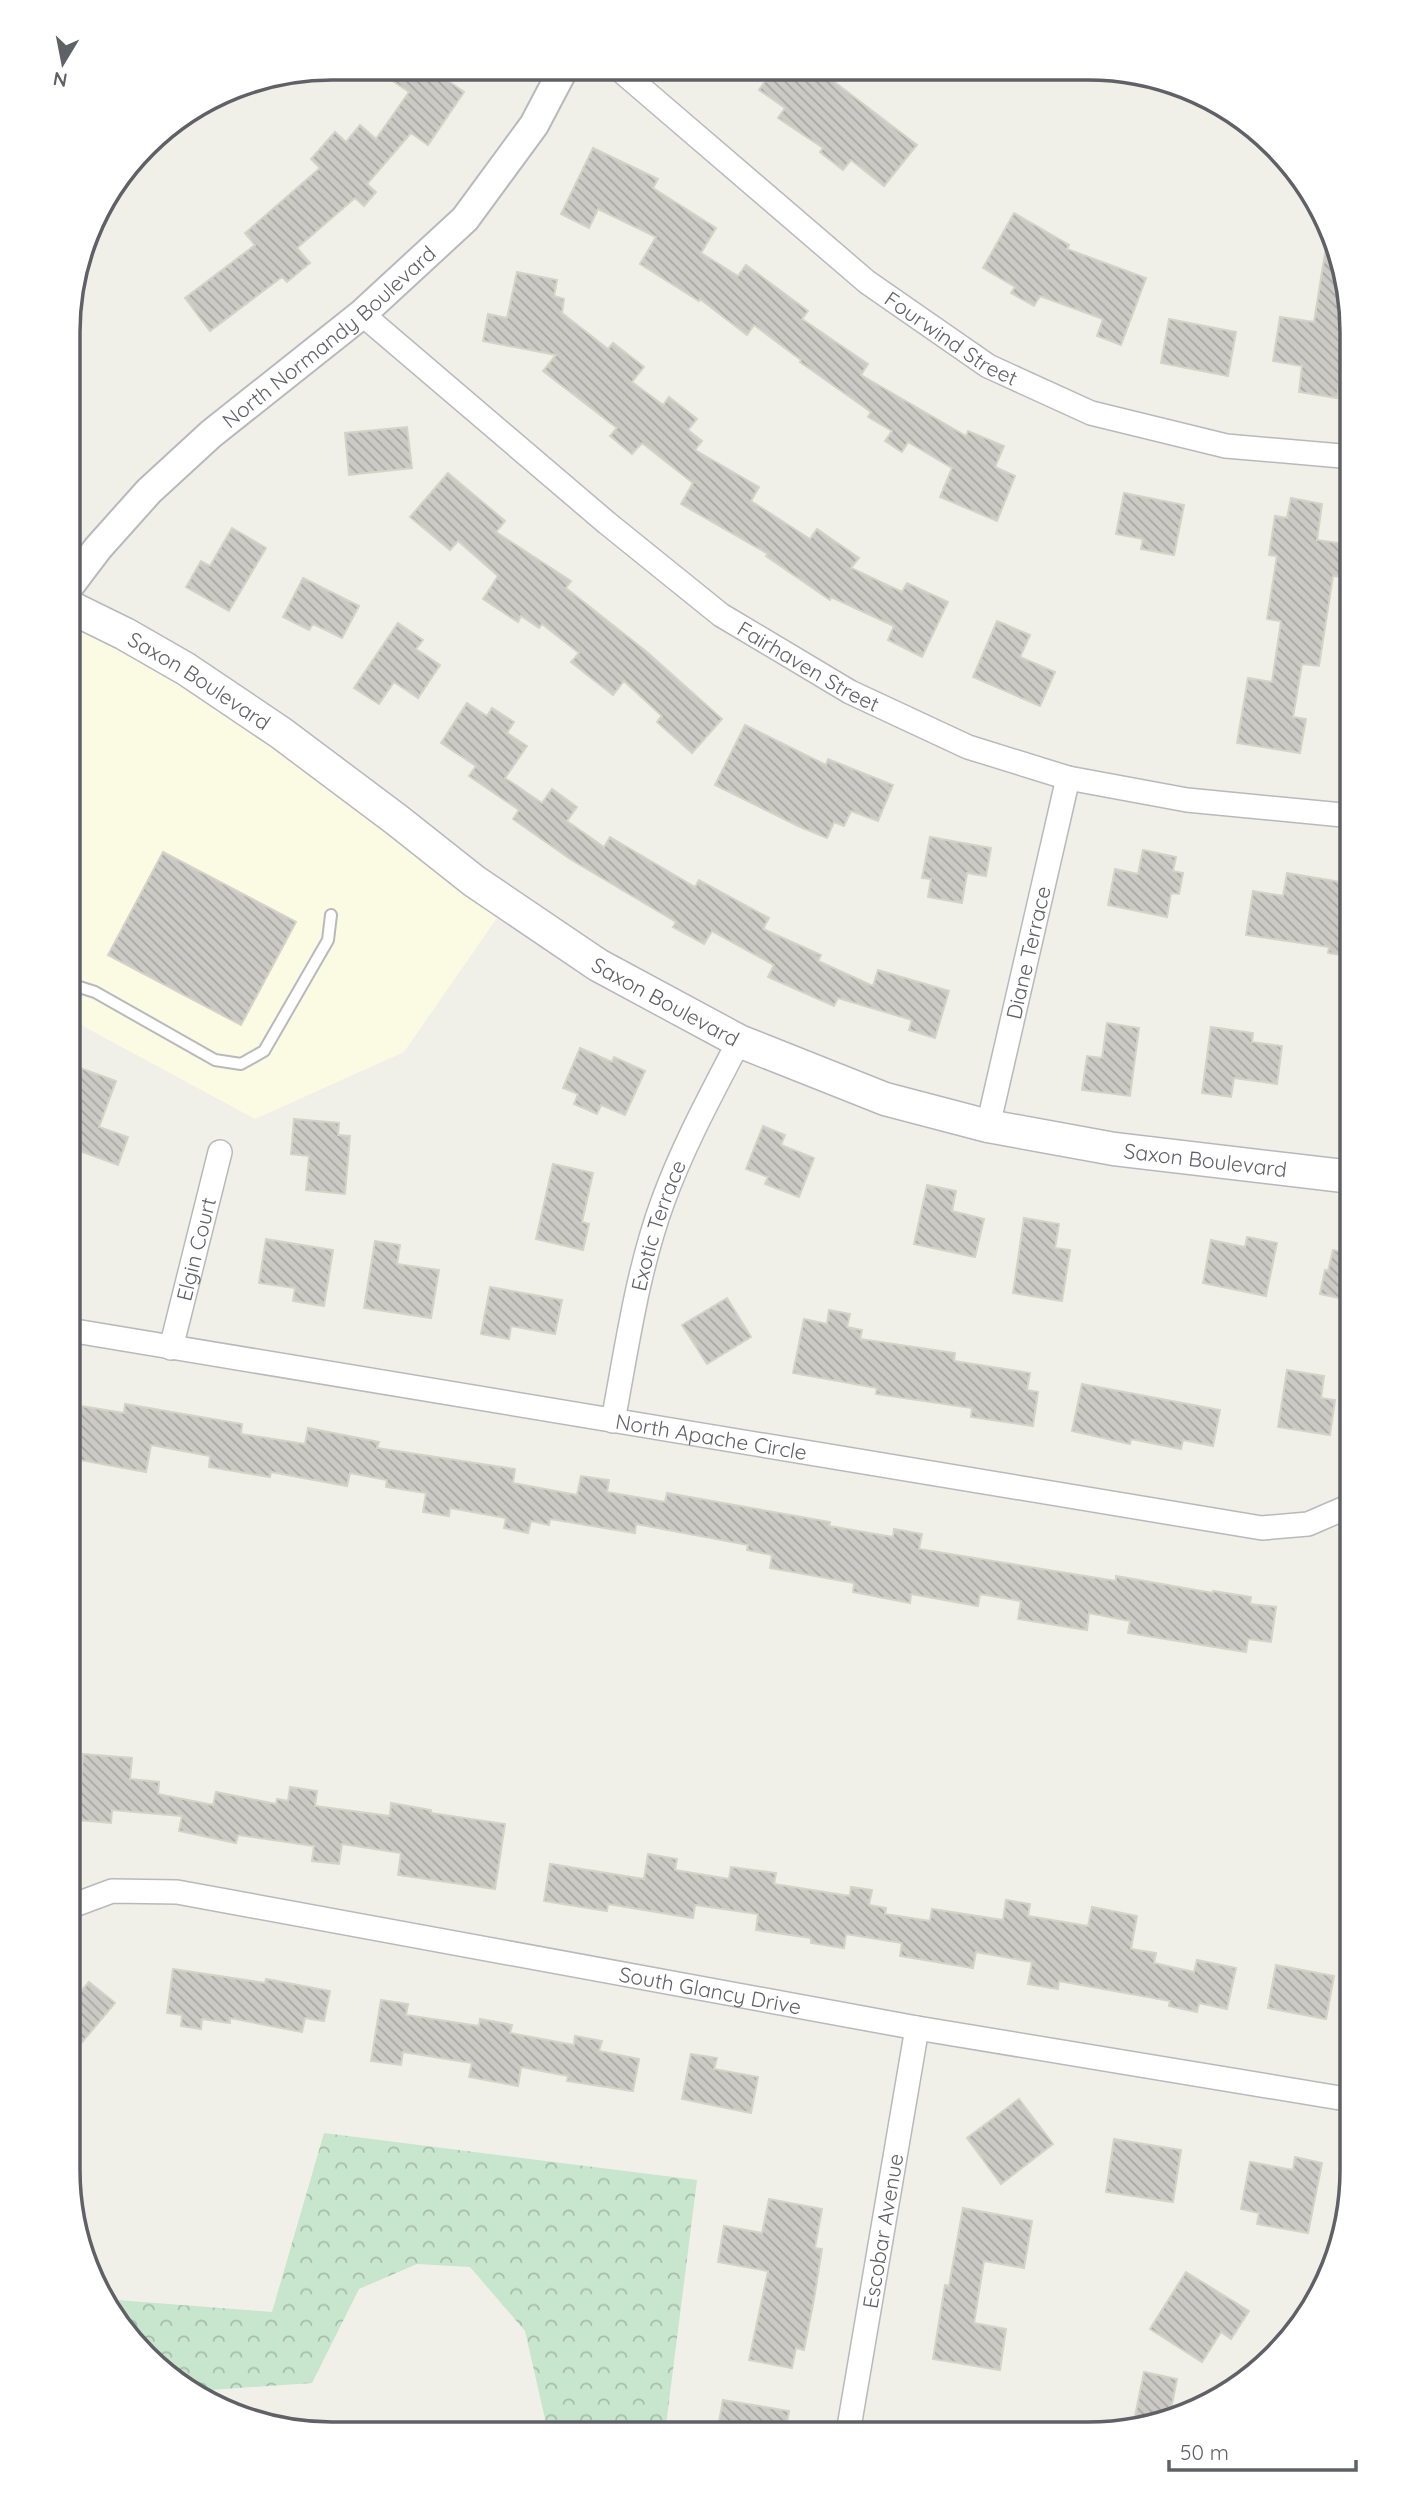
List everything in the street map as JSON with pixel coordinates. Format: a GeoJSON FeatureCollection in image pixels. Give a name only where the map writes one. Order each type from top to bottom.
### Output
{"type":"FeatureCollection","features":[{"type":"Feature","properties":{"kind":"main road","name":"Saxon Boulevard"},"geometry":{"type":"LineString","coordinates":[[80,612],[186,669],[281,733],[474,881],[598,965],[740,1041],[885,1099],[988,1126],[1114,1149],[1340,1176]]}},
{"type":"Feature","properties":{"kind":"street","name":"North Normandy Boulevard"},"geometry":{"type":"LineString","coordinates":[[80,572],[149,491],[202,442],[362,314],[465,219],[534,125],[558,80]]}},
{"type":"Feature","properties":{"kind":"street","name":"Fourwind Street"},"geometry":{"type":"LineString","coordinates":[[632,80],[867,282],[988,366],[1091,413],[1226,446],[1340,456]]}},
{"type":"Feature","properties":{"kind":"street","name":"Fairhaven Street"},"geometry":{"type":"LineString","coordinates":[[362,314],[607,523],[721,615],[849,692],[968,747],[1068,778],[1187,800],[1340,815]]}},
{"type":"Feature","properties":{"kind":"street","name":"Diane Terrace"},"geometry":{"type":"LineString","coordinates":[[988,1126],[1068,778]]}},
{"type":"Feature","properties":{"kind":"street","name":"Exotic Terrace"},"geometry":{"type":"LineString","coordinates":[[613,1421],[641,1273],[663,1201],[698,1121],[740,1041]]}},
{"type":"Feature","properties":{"kind":"street","name":"Elgin Court"},"geometry":{"type":"LineString","coordinates":[[171,1348],[220,1152]]}},
{"type":"Feature","properties":{"kind":"street","name":"North Apache Circle"},"geometry":{"type":"LineString","coordinates":[[80,1332],[1262,1528],[1308,1524],[1340,1510]]}},
{"type":"Feature","properties":{"kind":"street","name":"South Glancy Drive"},"geometry":{"type":"LineString","coordinates":[[80,1903],[112,1891],[177,1892],[917,2028],[1340,2098]]}},
{"type":"Feature","properties":{"kind":"street","name":"Escobar Avenue"},"geometry":{"type":"LineString","coordinates":[[850,2422],[917,2028]]}},
{"type":"Feature","properties":{"kind":"lane"},"geometry":{"type":"LineString","coordinates":[[80,988],[95,992],[215,1060],[241,1064],[264,1051],[328,940],[331,915]]}},
{"type":"Feature","properties":{"kind":"shaded area"},"geometry":{"type":"Polygon","coordinates":[[[80,628],[179,682],[274,745],[499,915],[404,1052],[255,1119],[80,1024],[80,628]]]}},
{"type":"Feature","properties":{"kind":"green space"},"geometry":{"type":"Polygon","coordinates":[[[324,2133],[697,2180],[666,2422],[546,2422],[525,2331],[470,2267],[417,2264],[359,2289],[312,2383],[210,2390],[154,2348],[117,2300],[272,2312],[324,2133]]]}},
{"type":"Feature","properties":{"kind":"building"},"geometry":{"type":"Polygon","coordinates":[[[391,80],[447,80],[464,92],[428,145],[411,133],[367,184],[376,192],[364,206],[355,198],[297,248],[310,263],[287,282],[282,277],[210,331],[185,298],[255,245],[245,233],[320,168],[311,159],[335,132],[346,142],[360,125],[376,139],[409,92],[391,80]]]}},
{"type":"Feature","properties":{"kind":"building"},"geometry":{"type":"Polygon","coordinates":[[[766,80],[832,80],[917,145],[884,186],[851,160],[843,170],[820,152],[823,148],[778,118],[785,108],[759,90],[766,80]]]}},
{"type":"Feature","properties":{"kind":"building"},"geometry":{"type":"Polygon","coordinates":[[[593,148],[658,179],[653,188],[716,228],[701,253],[738,276],[746,265],[808,311],[802,319],[868,364],[861,375],[966,436],[968,431],[1004,446],[995,467],[1015,476],[997,521],[940,497],[952,468],[908,442],[902,452],[885,441],[892,431],[868,417],[871,412],[800,362],[801,360],[754,325],[747,335],[700,299],[699,301],[640,264],[656,237],[598,209],[589,228],[561,214],[593,148]]]}},
{"type":"Feature","properties":{"kind":"building"},"geometry":{"type":"Polygon","coordinates":[[[1014,213],[1069,245],[1067,249],[1146,278],[1121,345],[1097,336],[1103,319],[1040,296],[1034,306],[1011,293],[1015,287],[983,268],[1014,213]]]}},
{"type":"Feature","properties":{"kind":"building"},"geometry":{"type":"Polygon","coordinates":[[[1326,248],[1336,283],[1340,316],[1340,379],[1337,398],[1299,392],[1302,366],[1273,361],[1280,317],[1314,322],[1326,248]]]}},
{"type":"Feature","properties":{"kind":"building"},"geometry":{"type":"Polygon","coordinates":[[[517,272],[557,280],[554,296],[564,299],[562,313],[608,349],[613,343],[644,367],[632,382],[663,405],[669,397],[697,419],[688,430],[702,441],[695,450],[759,487],[751,501],[810,539],[817,529],[859,558],[851,568],[902,592],[907,583],[948,602],[922,657],[888,640],[894,626],[831,597],[830,600],[766,556],[768,554],[681,504],[693,483],[642,443],[632,454],[610,436],[617,428],[543,371],[556,355],[483,341],[488,314],[507,318],[517,272]]]}},
{"type":"Feature","properties":{"kind":"building"},"geometry":{"type":"Polygon","coordinates":[[[1169,319],[1236,332],[1228,376],[1161,363],[1169,319]]]}},
{"type":"Feature","properties":{"kind":"building"},"geometry":{"type":"Polygon","coordinates":[[[407,427],[412,468],[349,475],[345,433],[407,427]]]}},
{"type":"Feature","properties":{"kind":"building"},"geometry":{"type":"Polygon","coordinates":[[[448,473],[505,521],[496,532],[571,581],[566,588],[647,652],[722,719],[692,753],[657,722],[662,716],[624,681],[613,695],[571,662],[579,653],[542,624],[539,628],[521,616],[518,622],[483,599],[498,576],[458,541],[450,550],[410,517],[448,473]]]}},
{"type":"Feature","properties":{"kind":"building"},"geometry":{"type":"Polygon","coordinates":[[[1124,493],[1184,505],[1174,555],[1141,549],[1143,539],[1116,534],[1124,493]]]}},
{"type":"Feature","properties":{"kind":"building"},"geometry":{"type":"Polygon","coordinates":[[[1291,498],[1322,504],[1317,540],[1340,543],[1340,577],[1333,576],[1319,666],[1302,664],[1293,717],[1306,719],[1300,753],[1237,743],[1248,678],[1272,682],[1281,621],[1267,619],[1277,556],[1269,555],[1275,516],[1287,518],[1291,498]]]}},
{"type":"Feature","properties":{"kind":"building"},"geometry":{"type":"Polygon","coordinates":[[[232,528],[266,548],[229,611],[186,587],[201,561],[210,566],[232,528]]]}},
{"type":"Feature","properties":{"kind":"building"},"geometry":{"type":"Polygon","coordinates":[[[303,578],[359,606],[342,638],[313,624],[309,630],[283,617],[303,578]]]}},
{"type":"Feature","properties":{"kind":"building"},"geometry":{"type":"Polygon","coordinates":[[[997,621],[1030,635],[1020,657],[1055,672],[1040,706],[973,677],[997,621]]]}},
{"type":"Feature","properties":{"kind":"building"},"geometry":{"type":"Polygon","coordinates":[[[398,623],[423,640],[416,649],[440,665],[418,698],[394,682],[379,704],[354,688],[398,623]]]}},
{"type":"Feature","properties":{"kind":"building"},"geometry":{"type":"Polygon","coordinates":[[[467,703],[487,716],[492,708],[514,722],[507,733],[527,746],[505,778],[542,803],[552,789],[577,807],[567,821],[604,847],[610,837],[695,887],[699,880],[769,918],[763,929],[821,955],[818,961],[873,986],[878,970],[949,991],[935,1038],[909,1030],[912,1020],[838,998],[834,1006],[768,977],[774,965],[712,931],[704,944],[673,927],[676,922],[570,859],[513,819],[519,810],[469,776],[476,766],[441,743],[467,703]]]}},
{"type":"Feature","properties":{"kind":"building"},"geometry":{"type":"Polygon","coordinates":[[[745,725],[826,765],[828,759],[893,785],[878,821],[851,811],[844,826],[834,822],[827,838],[715,785],[745,725]]]}},
{"type":"Feature","properties":{"kind":"building"},"geometry":{"type":"Polygon","coordinates":[[[930,837],[991,848],[986,876],[967,873],[962,903],[928,897],[931,879],[922,878],[930,837]]]}},
{"type":"Feature","properties":{"kind":"building"},"geometry":{"type":"Polygon","coordinates":[[[1143,850],[1176,857],[1173,871],[1183,873],[1179,894],[1171,893],[1167,917],[1108,905],[1115,869],[1138,874],[1143,850]]]}},
{"type":"Feature","properties":{"kind":"building"},"geometry":{"type":"Polygon","coordinates":[[[163,852],[296,922],[241,1025],[108,955],[163,852]]]}},
{"type":"Feature","properties":{"kind":"building"},"geometry":{"type":"Polygon","coordinates":[[[1287,873],[1340,882],[1340,955],[1328,953],[1329,947],[1246,935],[1253,891],[1283,896],[1287,873]]]}},
{"type":"Feature","properties":{"kind":"building"},"geometry":{"type":"Polygon","coordinates":[[[1107,1023],[1139,1028],[1130,1096],[1082,1090],[1087,1056],[1102,1058],[1107,1023]]]}},
{"type":"Feature","properties":{"kind":"building"},"geometry":{"type":"Polygon","coordinates":[[[1211,1027],[1253,1033],[1252,1042],[1282,1046],[1277,1084],[1234,1078],[1231,1097],[1202,1093],[1211,1027]]]}},
{"type":"Feature","properties":{"kind":"building"},"geometry":{"type":"Polygon","coordinates":[[[580,1048],[612,1062],[614,1057],[645,1071],[625,1115],[601,1105],[597,1114],[574,1104],[578,1094],[563,1088],[580,1048]]]}},
{"type":"Feature","properties":{"kind":"building"},"geometry":{"type":"Polygon","coordinates":[[[80,1068],[116,1081],[99,1127],[128,1137],[118,1165],[80,1151],[80,1068]]]}},
{"type":"Feature","properties":{"kind":"building"},"geometry":{"type":"Polygon","coordinates":[[[294,1119],[339,1123],[338,1135],[350,1136],[345,1194],[306,1190],[309,1156],[291,1154],[294,1119]]]}},
{"type":"Feature","properties":{"kind":"building"},"geometry":{"type":"Polygon","coordinates":[[[763,1126],[785,1135],[781,1145],[814,1158],[799,1197],[765,1184],[768,1177],[746,1169],[763,1126]]]}},
{"type":"Feature","properties":{"kind":"building"},"geometry":{"type":"Polygon","coordinates":[[[553,1164],[593,1173],[582,1222],[589,1224],[583,1250],[536,1239],[553,1164]]]}},
{"type":"Feature","properties":{"kind":"building"},"geometry":{"type":"Polygon","coordinates":[[[927,1185],[956,1191],[952,1211],[984,1219],[975,1257],[914,1244],[927,1185]]]}},
{"type":"Feature","properties":{"kind":"building"},"geometry":{"type":"Polygon","coordinates":[[[1024,1218],[1059,1224],[1055,1248],[1070,1250],[1062,1301],[1013,1293],[1024,1218]]]}},
{"type":"Feature","properties":{"kind":"building"},"geometry":{"type":"Polygon","coordinates":[[[1247,1237],[1277,1243],[1266,1296],[1203,1283],[1211,1240],[1245,1247],[1247,1237]]]}},
{"type":"Feature","properties":{"kind":"building"},"geometry":{"type":"Polygon","coordinates":[[[266,1239],[333,1250],[324,1306],[293,1301],[295,1288],[259,1283],[266,1239]]]}},
{"type":"Feature","properties":{"kind":"building"},"geometry":{"type":"Polygon","coordinates":[[[375,1241],[400,1245],[397,1264],[439,1270],[431,1318],[364,1308],[375,1241]]]}},
{"type":"Feature","properties":{"kind":"building"},"geometry":{"type":"Polygon","coordinates":[[[1333,1250],[1340,1251],[1340,1298],[1320,1294],[1325,1270],[1328,1271],[1333,1250]]]}},
{"type":"Feature","properties":{"kind":"building"},"geometry":{"type":"Polygon","coordinates":[[[490,1287],[562,1300],[555,1334],[511,1326],[509,1339],[481,1334],[490,1287]]]}},
{"type":"Feature","properties":{"kind":"building"},"geometry":{"type":"Polygon","coordinates":[[[727,1298],[751,1337],[707,1364],[682,1325],[727,1298]]]}},
{"type":"Feature","properties":{"kind":"building"},"geometry":{"type":"Polygon","coordinates":[[[829,1310],[850,1314],[847,1327],[862,1330],[860,1339],[955,1353],[954,1361],[1030,1373],[1027,1390],[1038,1392],[1033,1426],[971,1417],[972,1408],[876,1394],[877,1388],[793,1373],[804,1319],[827,1324],[829,1310]]]}},
{"type":"Feature","properties":{"kind":"building"},"geometry":{"type":"Polygon","coordinates":[[[1287,1370],[1324,1376],[1321,1398],[1335,1400],[1330,1435],[1278,1427],[1287,1370]]]}},
{"type":"Feature","properties":{"kind":"building"},"geometry":{"type":"Polygon","coordinates":[[[1082,1384],[1220,1410],[1213,1446],[1183,1440],[1181,1449],[1131,1439],[1130,1444],[1072,1431],[1082,1384]]]}},
{"type":"Feature","properties":{"kind":"building"},"geometry":{"type":"Polygon","coordinates":[[[125,1404],[242,1424],[241,1434],[305,1444],[308,1428],[379,1442],[377,1448],[515,1469],[513,1483],[577,1495],[581,1476],[609,1480],[607,1492],[665,1502],[667,1493],[830,1522],[829,1526],[893,1537],[894,1529],[922,1534],[919,1549],[1116,1581],[1116,1576],[1251,1597],[1250,1604],[1276,1607],[1271,1642],[1248,1639],[1246,1652],[1128,1633],[1130,1621],[1089,1613],[1087,1630],[1018,1619],[1021,1601],[980,1594],[978,1606],[911,1594],[910,1603],[853,1592],[854,1583],[770,1568],[772,1555],[747,1550],[748,1545],[636,1524],[635,1533],[550,1519],[549,1525],[531,1521],[528,1533],[504,1528],[506,1518],[450,1508],[449,1516],[423,1512],[426,1493],[386,1487],[387,1480],[350,1473],[347,1486],[271,1472],[270,1477],[209,1467],[210,1456],[151,1445],[146,1472],[80,1460],[80,1406],[124,1413],[125,1404]]]}},
{"type":"Feature","properties":{"kind":"building"},"geometry":{"type":"Polygon","coordinates":[[[83,1754],[132,1758],[130,1779],[159,1782],[158,1794],[213,1805],[216,1792],[276,1804],[277,1799],[288,1801],[290,1787],[317,1791],[315,1806],[390,1816],[391,1803],[431,1810],[431,1813],[505,1824],[495,1889],[398,1875],[401,1853],[342,1844],[339,1864],[312,1861],[314,1846],[238,1835],[236,1843],[179,1831],[182,1816],[112,1810],[111,1823],[80,1820],[83,1754]]]}},
{"type":"Feature","properties":{"kind":"building"},"geometry":{"type":"Polygon","coordinates":[[[648,1854],[677,1859],[675,1870],[729,1879],[731,1867],[776,1873],[774,1884],[850,1896],[851,1887],[872,1890],[869,1905],[886,1908],[885,1914],[930,1921],[932,1909],[1003,1920],[1006,1900],[1030,1904],[1028,1916],[1088,1926],[1092,1907],[1137,1916],[1131,1949],[1156,1953],[1154,1963],[1194,1972],[1197,1960],[1236,1968],[1227,2009],[1199,2003],[1197,2012],[1169,2006],[1170,2001],[1059,1981],[1058,1989],[1028,1984],[1032,1962],[976,1952],[973,1968],[900,1956],[902,1943],[846,1934],[844,1948],[811,1943],[811,1938],[756,1930],[758,1914],[695,1905],[693,1918],[608,1904],[607,1911],[544,1901],[550,1864],[644,1879],[648,1854]]]}},
{"type":"Feature","properties":{"kind":"building"},"geometry":{"type":"Polygon","coordinates":[[[1276,1965],[1334,1976],[1326,2019],[1268,2008],[1276,1965]]]}},
{"type":"Feature","properties":{"kind":"building"},"geometry":{"type":"Polygon","coordinates":[[[173,1969],[265,1983],[266,1979],[330,1991],[324,2021],[305,2018],[302,2032],[230,2018],[230,2023],[202,2019],[201,2029],[181,2026],[182,2015],[167,2013],[173,1969]]]}},
{"type":"Feature","properties":{"kind":"building"},"geometry":{"type":"Polygon","coordinates":[[[89,1982],[115,2003],[80,2045],[80,1992],[89,1982]]]}},
{"type":"Feature","properties":{"kind":"building"},"geometry":{"type":"Polygon","coordinates":[[[381,2000],[408,2004],[406,2015],[479,2026],[480,2019],[512,2025],[510,2033],[574,2045],[575,2036],[602,2041],[599,2051],[639,2059],[633,2091],[567,2081],[568,2076],[521,2067],[518,2086],[469,2077],[472,2063],[403,2052],[401,2065],[371,2061],[381,2000]]]}},
{"type":"Feature","properties":{"kind":"building"},"geometry":{"type":"Polygon","coordinates":[[[691,2054],[717,2058],[714,2069],[758,2077],[751,2113],[682,2099],[691,2054]]]}},
{"type":"Feature","properties":{"kind":"building"},"geometry":{"type":"Polygon","coordinates":[[[1019,2099],[1053,2144],[1001,2184],[967,2138],[1019,2099]]]}},
{"type":"Feature","properties":{"kind":"building"},"geometry":{"type":"Polygon","coordinates":[[[1114,2139],[1181,2150],[1173,2202],[1106,2192],[1114,2139]]]}},
{"type":"Feature","properties":{"kind":"building"},"geometry":{"type":"Polygon","coordinates":[[[1295,2157],[1322,2163],[1308,2233],[1257,2224],[1259,2213],[1241,2209],[1250,2162],[1293,2170],[1295,2157]]]}},
{"type":"Feature","properties":{"kind":"building"},"geometry":{"type":"Polygon","coordinates":[[[769,2199],[822,2209],[815,2248],[822,2249],[814,2299],[804,2350],[796,2348],[792,2368],[749,2360],[768,2271],[718,2262],[724,2226],[762,2233],[769,2199]]]}},
{"type":"Feature","properties":{"kind":"building"},"geometry":{"type":"Polygon","coordinates":[[[963,2208],[1032,2221],[1024,2268],[984,2261],[974,2323],[1006,2329],[1000,2370],[933,2359],[945,2285],[949,2286],[963,2208]]]}},
{"type":"Feature","properties":{"kind":"building"},"geometry":{"type":"Polygon","coordinates":[[[1186,2272],[1249,2311],[1231,2339],[1221,2332],[1202,2362],[1150,2329],[1186,2272]]]}},
{"type":"Feature","properties":{"kind":"building"},"geometry":{"type":"Polygon","coordinates":[[[1144,2372],[1177,2379],[1171,2407],[1135,2417],[1144,2372]]]}},
{"type":"Feature","properties":{"kind":"building"},"geometry":{"type":"Polygon","coordinates":[[[723,2400],[789,2411],[787,2422],[719,2422],[723,2400]]]}}]}
